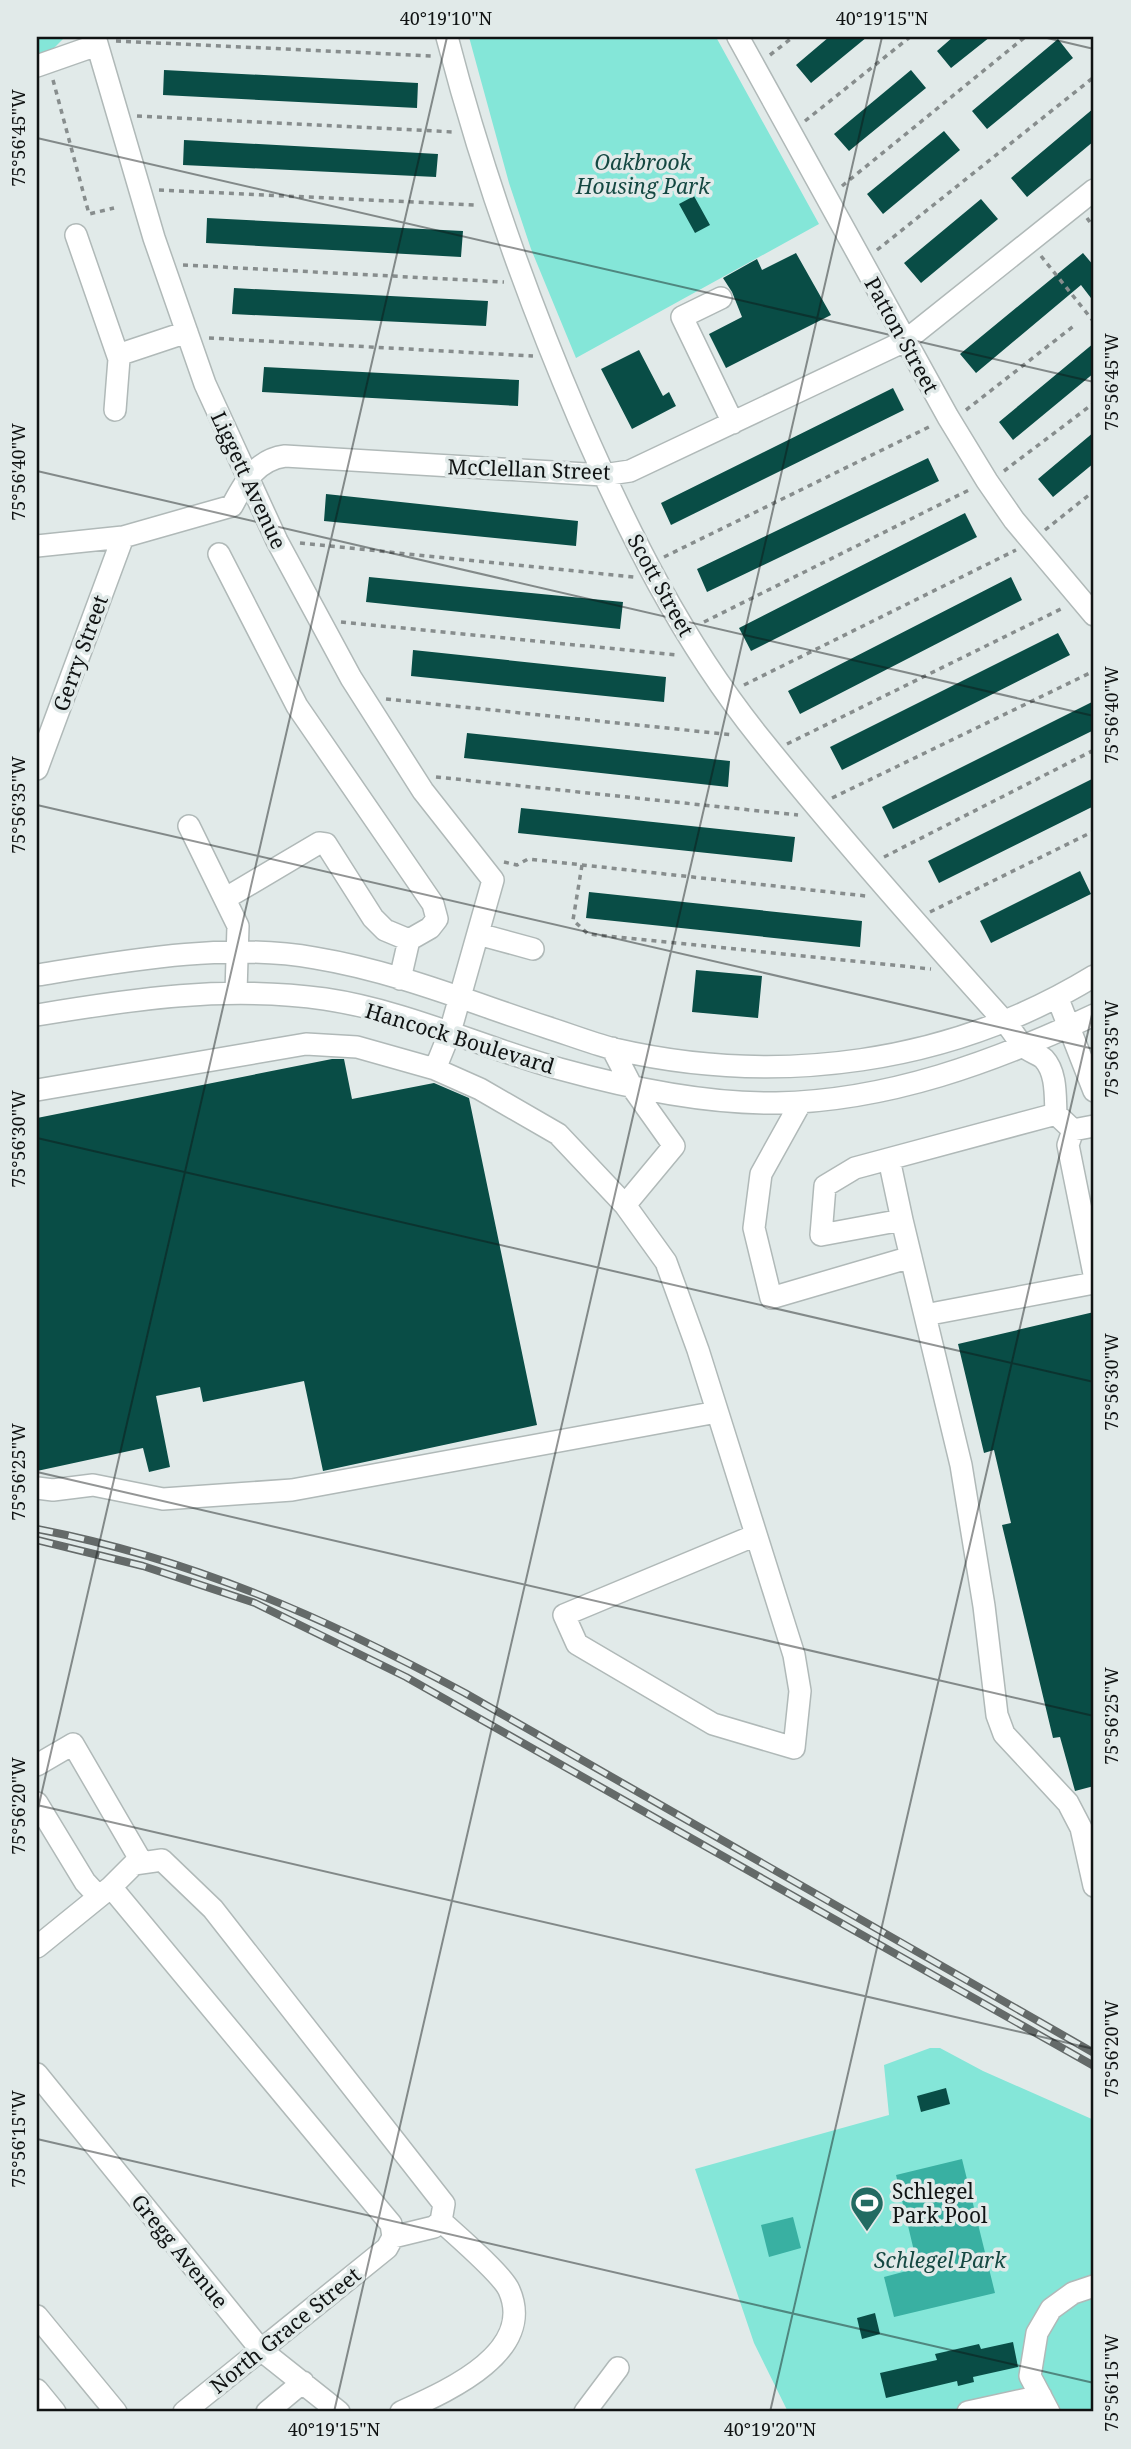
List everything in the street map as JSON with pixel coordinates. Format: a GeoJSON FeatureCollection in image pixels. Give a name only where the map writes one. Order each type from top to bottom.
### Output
{"type":"FeatureCollection","features":[{"type":"Feature","properties":{"kind":"street","name":"Patton Street"},"geometry":{"type":"LineString","coordinates":[[738,37],[905,341],[987,481],[1031,542],[1087,607]]}},
{"type":"Feature","properties":{"kind":"street"},"geometry":{"type":"LineString","coordinates":[[45,73],[96,41]]}},
{"type":"Feature","properties":{"kind":"street","name":"Liggett Avenue"},"geometry":{"type":"LineString","coordinates":[[96,41],[163,264],[205,384],[277,541],[317,619],[362,697],[412,774],[493,880],[478,934]]}},
{"type":"Feature","properties":{"kind":"street","name":"Scott Street"},"geometry":{"type":"LineString","coordinates":[[450,47],[496,206],[523,283],[603,475],[650,573],[701,657],[766,745],[957,972],[1006,1023],[1025,1048],[1045,1059],[1053,1075],[1052,1116]]}},
{"type":"Feature","properties":{"kind":"street","name":"McClellan Street"},"geometry":{"type":"LineString","coordinates":[[37,546],[122,537],[232,506],[249,475],[273,458],[285,456],[603,475],[630,471],[905,341],[1094,190]]}},
{"type":"Feature","properties":{"kind":"street"},"geometry":{"type":"LineString","coordinates":[[76,234],[118,355],[115,410]]}},
{"type":"Feature","properties":{"kind":"street"},"geometry":{"type":"LineString","coordinates":[[721,298],[682,317],[733,423]]}},
{"type":"Feature","properties":{"kind":"street"},"geometry":{"type":"LineString","coordinates":[[118,355],[187,334]]}},
{"type":"Feature","properties":{"kind":"street","name":"Gerry Street"},"geometry":{"type":"LineString","coordinates":[[37,769],[122,537]]}},
{"type":"Feature","properties":{"kind":"street"},"geometry":{"type":"LineString","coordinates":[[219,554],[297,706],[433,904],[437,919],[430,928],[409,940],[400,979]]}},
{"type":"Feature","properties":{"kind":"street"},"geometry":{"type":"LineString","coordinates":[[189,825],[237,926],[236,992]]}},
{"type":"Feature","properties":{"kind":"street"},"geometry":{"type":"LineString","coordinates":[[226,898],[319,843],[326,844],[373,918],[385,930],[409,940]]}},
{"type":"Feature","properties":{"kind":"street"},"geometry":{"type":"LineString","coordinates":[[435,1069],[450,1032],[478,934],[533,949]]}},
{"type":"Feature","properties":{"kind":"street","name":"Hancock Boulevard"},"geometry":{"type":"LineString","coordinates":[[37,975],[118,963],[236,954],[313,957],[400,979],[612,1048],[747,1066],[798,1068],[910,1049],[1006,1023],[1058,999],[1094,976]]}},
{"type":"Feature","properties":{"kind":"street","name":"Hancock Boulevard"},"geometry":{"type":"LineString","coordinates":[[37,1015],[127,1000],[236,992],[327,1000],[384,1011],[558,1068],[632,1087],[740,1101],[801,1102],[904,1087],[1025,1048],[1094,1014]]}},
{"type":"Feature","properties":{"kind":"street"},"geometry":{"type":"LineString","coordinates":[[1058,999],[1071,1026],[1094,1091]]}},
{"type":"Feature","properties":{"kind":"street"},"geometry":{"type":"LineString","coordinates":[[1071,1026],[1094,1034]]}},
{"type":"Feature","properties":{"kind":"street"},"geometry":{"type":"LineString","coordinates":[[37,1090],[306,1044],[357,1047],[435,1069],[480,1089],[558,1134],[625,1205],[666,1262],[698,1350],[794,1655],[800,1691],[794,1748],[713,1724],[578,1644],[564,1615],[756,1535]]}},
{"type":"Feature","properties":{"kind":"street"},"geometry":{"type":"LineString","coordinates":[[612,1048],[632,1087],[674,1146],[625,1205]]}},
{"type":"Feature","properties":{"kind":"street"},"geometry":{"type":"LineString","coordinates":[[801,1102],[761,1174],[754,1228],[771,1298],[911,1257]]}},
{"type":"Feature","properties":{"kind":"street"},"geometry":{"type":"LineString","coordinates":[[902,1220],[821,1236],[825,1186],[855,1168],[1052,1116],[1084,1128],[1068,1145],[1094,1274]]}},
{"type":"Feature","properties":{"kind":"street"},"geometry":{"type":"LineString","coordinates":[[888,1159],[961,1465],[984,1606],[997,1715],[1004,1734],[1068,1803],[1081,1828],[1094,1886]]}},
{"type":"Feature","properties":{"kind":"street"},"geometry":{"type":"LineString","coordinates":[[925,1315],[1094,1283]]}},
{"type":"Feature","properties":{"kind":"street"},"geometry":{"type":"LineString","coordinates":[[37,1488],[53,1490],[93,1485],[163,1499],[292,1490],[717,1412]]}},
{"type":"Feature","properties":{"kind":"street"},"geometry":{"type":"LineString","coordinates":[[37,1765],[73,1744],[141,1861]]}},
{"type":"Feature","properties":{"kind":"street"},"geometry":{"type":"LineString","coordinates":[[37,1803],[85,1882],[100,1895],[391,2224],[390,2243],[434,2227],[441,2221],[444,2204],[213,1909],[162,1860],[141,1861],[100,1895],[37,1947]]}},
{"type":"Feature","properties":{"kind":"street","name":"Gregg Avenue"},"geometry":{"type":"LineString","coordinates":[[37,2074],[261,2350],[337,2412]]}},
{"type":"Feature","properties":{"kind":"street"},"geometry":{"type":"LineString","coordinates":[[401,2412],[454,2388],[492,2360],[511,2330],[514,2310],[509,2288],[441,2221]]}},
{"type":"Feature","properties":{"kind":"street","name":"North Grace Street"},"geometry":{"type":"LineString","coordinates":[[184,2412],[209,2405],[261,2350],[390,2243]]}},
{"type":"Feature","properties":{"kind":"street"},"geometry":{"type":"LineString","coordinates":[[968,2412],[1045,2404],[1030,2376],[1037,2333],[1051,2309],[1073,2293],[1094,2286]]}},
{"type":"Feature","properties":{"kind":"street"},"geometry":{"type":"LineString","coordinates":[[37,2316],[116,2412]]}},
{"type":"Feature","properties":{"kind":"street"},"geometry":{"type":"LineString","coordinates":[[585,2412],[618,2368]]}},
{"type":"Feature","properties":{"kind":"street"},"geometry":{"type":"LineString","coordinates":[[267,2412],[303,2382]]}},
{"type":"Feature","properties":{"kind":"street"},"geometry":{"type":"LineString","coordinates":[[37,2390],[55,2412]]}},
{"type":"Feature","properties":{"kind":"path"},"geometry":{"type":"LineString","coordinates":[[755,67],[793,37]]}},
{"type":"Feature","properties":{"kind":"path"},"geometry":{"type":"LineString","coordinates":[[791,132],[910,37]]}},
{"type":"Feature","properties":{"kind":"path"},"geometry":{"type":"LineString","coordinates":[[827,198],[1025,37]]}},
{"type":"Feature","properties":{"kind":"path"},"geometry":{"type":"LineString","coordinates":[[96,41],[450,47]]}},
{"type":"Feature","properties":{"kind":"path"},"geometry":{"type":"LineString","coordinates":[[45,73],[89,214],[114,208]]}},
{"type":"Feature","properties":{"kind":"path"},"geometry":{"type":"LineString","coordinates":[[862,262],[1094,76]]}},
{"type":"Feature","properties":{"kind":"path"},"geometry":{"type":"LineString","coordinates":[[118,115],[474,133]]}},
{"type":"Feature","properties":{"kind":"path"},"geometry":{"type":"LineString","coordinates":[[140,189],[496,206]]}},
{"type":"Feature","properties":{"kind":"path"},"geometry":{"type":"LineString","coordinates":[[1030,242],[1094,322]]}},
{"type":"Feature","properties":{"kind":"path"},"geometry":{"type":"LineString","coordinates":[[163,264],[523,283]]}},
{"type":"Feature","properties":{"kind":"path"},"geometry":{"type":"LineString","coordinates":[[277,541],[650,573],[948,417],[964,412],[1075,326]]}},
{"type":"Feature","properties":{"kind":"path"},"geometry":{"type":"LineString","coordinates":[[187,334],[553,358]]}},
{"type":"Feature","properties":{"kind":"path"},"geometry":{"type":"LineString","coordinates":[[686,631],[987,481],[1094,403]]}},
{"type":"Feature","properties":{"kind":"path"},"geometry":{"type":"LineString","coordinates":[[726,694],[1031,542],[1094,492]]}},
{"type":"Feature","properties":{"kind":"path"},"geometry":{"type":"LineString","coordinates":[[362,697],[766,745],[1087,607]]}},
{"type":"Feature","properties":{"kind":"path"},"geometry":{"type":"LineString","coordinates":[[317,619],[701,657]]}},
{"type":"Feature","properties":{"kind":"path"},"geometry":{"type":"LineString","coordinates":[[412,774],[822,812],[1094,671]]}},
{"type":"Feature","properties":{"kind":"path"},"geometry":{"type":"LineString","coordinates":[[867,865],[1094,750]]}},
{"type":"Feature","properties":{"kind":"path"},"geometry":{"type":"LineString","coordinates":[[914,920],[1094,831]]}},
{"type":"Feature","properties":{"kind":"path"},"geometry":{"type":"LineString","coordinates":[[473,854],[517,865],[528,859],[896,899]]}},
{"type":"Feature","properties":{"kind":"path"},"geometry":{"type":"LineString","coordinates":[[582,866],[573,920],[588,934],[957,972]]}},
{"type":"Feature","properties":{"kind":"green space"},"geometry":{"type":"Polygon","coordinates":[[[37,37],[65,37],[48,54],[37,57],[37,37]]]}},
{"type":"Feature","properties":{"kind":"green space","name":"Oakbrook Housing Park"},"geometry":{"type":"Polygon","coordinates":[[[469,37],[716,37],[819,224],[576,358],[531,249],[509,183],[469,37]]]}},
{"type":"Feature","properties":{"kind":"green space","name":"Schlegel Park"},"geometry":{"type":"Polygon","coordinates":[[[930,2048],[940,2048],[983,2071],[1094,2120],[1094,2412],[788,2412],[754,2343],[695,2169],[889,2115],[884,2065],[930,2048]]]}},
{"type":"Feature","properties":{"kind":"shaded area"},"geometry":{"type":"Polygon","coordinates":[[[962,2159],[995,2293],[894,2317],[884,2277],[918,2268],[896,2175],[962,2159]]]}},
{"type":"Feature","properties":{"kind":"shaded area"},"geometry":{"type":"Polygon","coordinates":[[[793,2217],[801,2248],[769,2257],[761,2225],[793,2217]]]}},
{"type":"Feature","properties":{"kind":"building"},"geometry":{"type":"Polygon","coordinates":[[[829,37],[867,37],[811,83],[796,65],[829,37]]]}},
{"type":"Feature","properties":{"kind":"building"},"geometry":{"type":"Polygon","coordinates":[[[953,37],[990,37],[951,68],[937,51],[953,37]]]}},
{"type":"Feature","properties":{"kind":"building"},"geometry":{"type":"Polygon","coordinates":[[[1058,39],[1073,58],[987,129],[972,111],[1058,39]]]}},
{"type":"Feature","properties":{"kind":"building"},"geometry":{"type":"Polygon","coordinates":[[[164,70],[418,83],[417,108],[163,95],[164,70]]]}},
{"type":"Feature","properties":{"kind":"building"},"geometry":{"type":"Polygon","coordinates":[[[911,70],[926,88],[849,151],[834,134],[911,70]]]}},
{"type":"Feature","properties":{"kind":"building"},"geometry":{"type":"Polygon","coordinates":[[[1094,108],[1094,141],[1027,197],[1011,178],[1094,108]]]}},
{"type":"Feature","properties":{"kind":"building"},"geometry":{"type":"Polygon","coordinates":[[[944,131],[960,150],[883,214],[867,194],[944,131]]]}},
{"type":"Feature","properties":{"kind":"building"},"geometry":{"type":"Polygon","coordinates":[[[184,140],[438,154],[436,177],[183,165],[184,140]]]}},
{"type":"Feature","properties":{"kind":"building"},"geometry":{"type":"Polygon","coordinates":[[[694,196],[710,225],[695,233],[679,204],[694,196]]]}},
{"type":"Feature","properties":{"kind":"building"},"geometry":{"type":"Polygon","coordinates":[[[981,199],[998,219],[921,283],[904,263],[981,199]]]}},
{"type":"Feature","properties":{"kind":"building"},"geometry":{"type":"Polygon","coordinates":[[[207,218],[463,231],[461,257],[206,243],[207,218]]]}},
{"type":"Feature","properties":{"kind":"building"},"geometry":{"type":"Polygon","coordinates":[[[796,253],[831,315],[726,368],[709,334],[742,317],[723,278],[757,259],[762,270],[796,253]]]}},
{"type":"Feature","properties":{"kind":"building"},"geometry":{"type":"Polygon","coordinates":[[[1083,253],[1094,266],[1094,302],[1081,285],[976,373],[960,354],[1083,253]]]}},
{"type":"Feature","properties":{"kind":"building"},"geometry":{"type":"Polygon","coordinates":[[[234,288],[488,301],[486,326],[232,314],[234,288]]]}},
{"type":"Feature","properties":{"kind":"building"},"geometry":{"type":"Polygon","coordinates":[[[1094,343],[1094,373],[1013,440],[999,422],[1094,343]]]}},
{"type":"Feature","properties":{"kind":"building"},"geometry":{"type":"Polygon","coordinates":[[[639,350],[663,396],[669,392],[676,406],[632,429],[601,369],[639,350]]]}},
{"type":"Feature","properties":{"kind":"building"},"geometry":{"type":"Polygon","coordinates":[[[264,367],[519,380],[518,406],[262,392],[264,367]]]}},
{"type":"Feature","properties":{"kind":"building"},"geometry":{"type":"Polygon","coordinates":[[[893,388],[904,410],[671,525],[661,503],[893,388]]]}},
{"type":"Feature","properties":{"kind":"building"},"geometry":{"type":"Polygon","coordinates":[[[1094,432],[1094,463],[1053,497],[1038,479],[1094,432]]]}},
{"type":"Feature","properties":{"kind":"building"},"geometry":{"type":"Polygon","coordinates":[[[928,458],[939,481],[707,592],[697,569],[928,458]]]}},
{"type":"Feature","properties":{"kind":"building"},"geometry":{"type":"Polygon","coordinates":[[[326,494],[578,521],[576,546],[324,521],[326,494]]]}},
{"type":"Feature","properties":{"kind":"building"},"geometry":{"type":"Polygon","coordinates":[[[965,513],[977,537],[751,651],[739,628],[965,513]]]}},
{"type":"Feature","properties":{"kind":"building"},"geometry":{"type":"Polygon","coordinates":[[[369,577],[623,602],[620,629],[366,602],[369,577]]]}},
{"type":"Feature","properties":{"kind":"building"},"geometry":{"type":"Polygon","coordinates":[[[1011,577],[1022,600],[800,714],[788,691],[1011,577]]]}},
{"type":"Feature","properties":{"kind":"building"},"geometry":{"type":"Polygon","coordinates":[[[1058,633],[1070,655],[842,770],[830,747],[1058,633]]]}},
{"type":"Feature","properties":{"kind":"building"},"geometry":{"type":"Polygon","coordinates":[[[413,650],[666,677],[664,702],[411,676],[413,650]]]}},
{"type":"Feature","properties":{"kind":"building"},"geometry":{"type":"Polygon","coordinates":[[[1094,701],[1094,730],[893,829],[882,807],[1094,701]]]}},
{"type":"Feature","properties":{"kind":"building"},"geometry":{"type":"Polygon","coordinates":[[[467,733],[730,761],[728,787],[464,758],[467,733]]]}},
{"type":"Feature","properties":{"kind":"building"},"geometry":{"type":"Polygon","coordinates":[[[1094,778],[1094,806],[939,883],[928,861],[1094,778]]]}},
{"type":"Feature","properties":{"kind":"building"},"geometry":{"type":"Polygon","coordinates":[[[521,808],[795,837],[792,862],[518,833],[521,808]]]}},
{"type":"Feature","properties":{"kind":"building"},"geometry":{"type":"Polygon","coordinates":[[[1080,871],[1091,894],[991,943],[980,921],[1080,871]]]}},
{"type":"Feature","properties":{"kind":"building"},"geometry":{"type":"Polygon","coordinates":[[[589,892],[862,921],[860,947],[586,918],[589,892]]]}},
{"type":"Feature","properties":{"kind":"building"},"geometry":{"type":"Polygon","coordinates":[[[696,970],[762,976],[758,1018],[692,1012],[696,970]]]}},
{"type":"Feature","properties":{"kind":"building"},"geometry":{"type":"Polygon","coordinates":[[[332,1059],[344,1059],[352,1099],[434,1083],[469,1098],[537,1425],[323,1471],[304,1381],[203,1402],[200,1387],[156,1396],[170,1467],[149,1472],[143,1448],[37,1471],[37,1118],[332,1059]]]}},
{"type":"Feature","properties":{"kind":"building"},"geometry":{"type":"Polygon","coordinates":[[[1094,1312],[1094,1786],[1075,1791],[1060,1737],[1053,1738],[1002,1525],[1011,1523],[994,1450],[984,1453],[958,1344],[1094,1312]]]}},
{"type":"Feature","properties":{"kind":"building"},"geometry":{"type":"Polygon","coordinates":[[[946,2088],[950,2104],[921,2112],[917,2096],[946,2088]]]}},
{"type":"Feature","properties":{"kind":"building"},"geometry":{"type":"Polygon","coordinates":[[[875,2313],[880,2334],[862,2339],[857,2318],[875,2313]]]}},
{"type":"Feature","properties":{"kind":"building"},"geometry":{"type":"Polygon","coordinates":[[[1013,2342],[1018,2367],[973,2377],[974,2382],[958,2386],[957,2381],[886,2398],[880,2373],[937,2360],[935,2354],[979,2344],[981,2349],[1013,2342]]]}},
{"type":"Feature","properties":{"kind":"railway"},"geometry":{"type":"LineString","coordinates":[[37,1529],[150,1557],[204,1574],[310,1616],[361,1640],[465,1693],[1094,2053]]}},
{"type":"Feature","properties":{"kind":"railway"},"geometry":{"type":"LineString","coordinates":[[37,1540],[143,1566],[255,1603],[406,1677],[1094,2066]]}},
{"type":"Feature","properties":{"kind":"place","name":"Schlegel Park Pool"},"geometry":{"type":"Point","coordinates":[867,2233]}}]}
